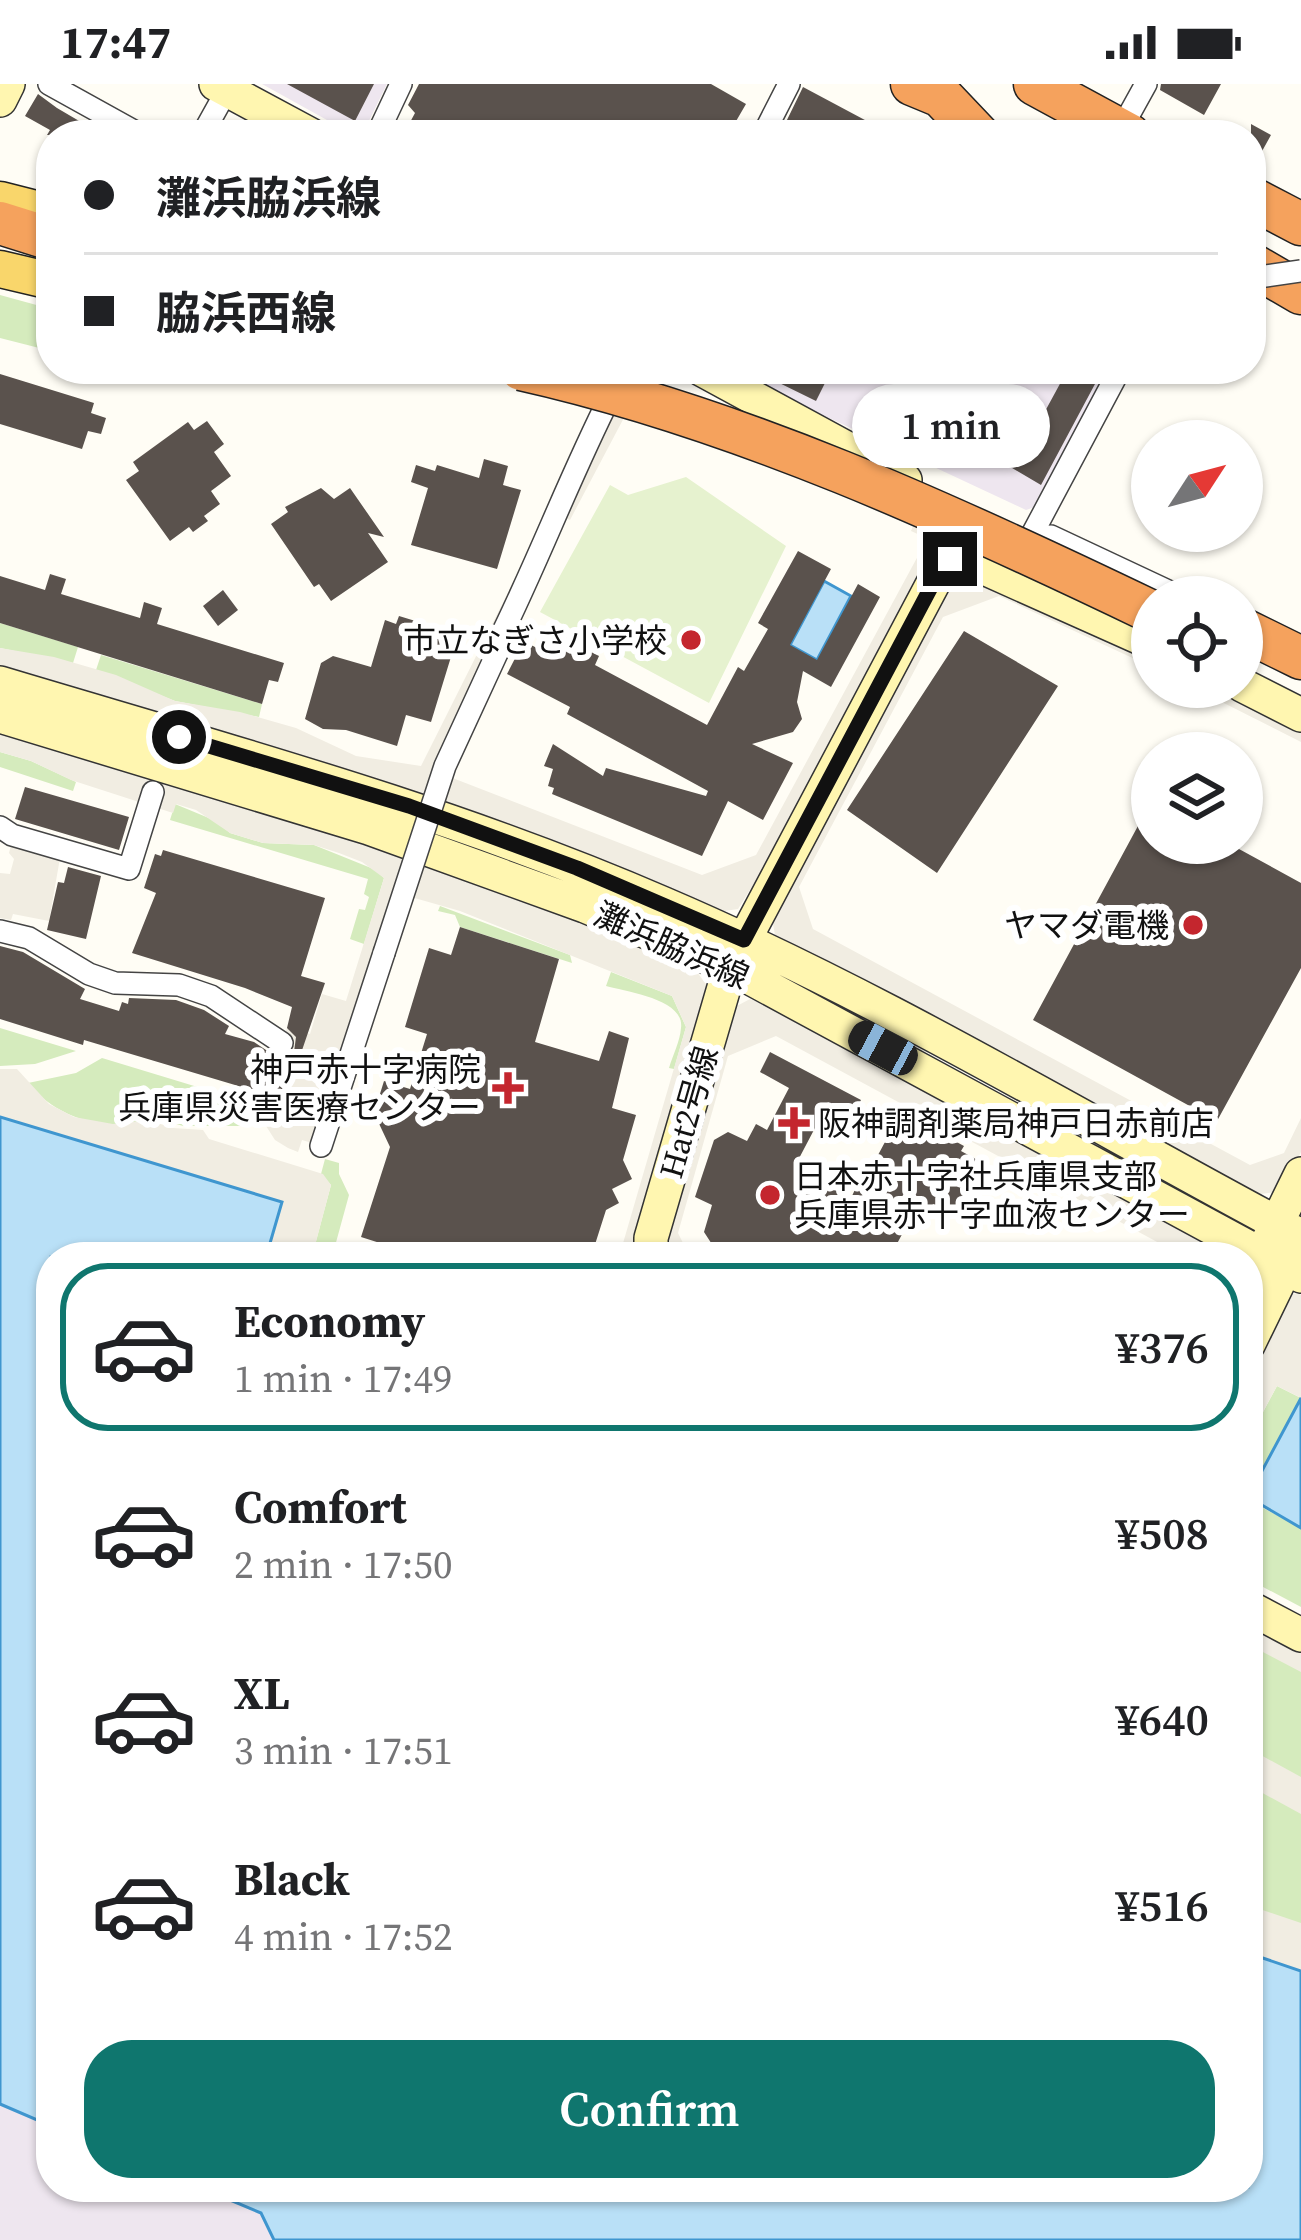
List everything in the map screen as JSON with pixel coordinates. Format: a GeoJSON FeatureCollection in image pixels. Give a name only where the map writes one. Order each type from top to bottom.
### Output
{"type":"FeatureCollection","features":[{"type":"Feature","properties":{"kind":"highway"},"geometry":{"type":"LineString","coordinates":[[912,84],[941,97],[964,120]]}},
{"type":"Feature","properties":{"kind":"highway"},"geometry":{"type":"LineString","coordinates":[[1035,84],[1101,120]]}},
{"type":"Feature","properties":{"kind":"highway"},"geometry":{"type":"LineString","coordinates":[[0,223],[36,234]]}},
{"type":"Feature","properties":{"kind":"highway"},"geometry":{"type":"LineString","coordinates":[[0,248],[36,259]]}},
{"type":"Feature","properties":{"kind":"highway"},"geometry":{"type":"LineString","coordinates":[[1266,273],[1301,293]]}},
{"type":"Feature","properties":{"kind":"highway"},"geometry":{"type":"LineString","coordinates":[[584,384],[722,427],[974,530],[1131,601]]}},
{"type":"Feature","properties":{"kind":"highway"},"geometry":{"type":"LineString","coordinates":[[618,384],[791,427],[1133,576]]}},
{"type":"Feature","properties":{"kind":"highway"},"geometry":{"type":"LineString","coordinates":[[1263,639],[1301,658]]}},
{"type":"Feature","properties":{"kind":"highway"},"geometry":{"type":"LineString","coordinates":[[1263,664],[1301,683]]}},
{"type":"Feature","properties":{"kind":"main road"},"geometry":{"type":"LineString","coordinates":[[0,200],[36,209]]}},
{"type":"Feature","properties":{"kind":"main road"},"geometry":{"type":"LineString","coordinates":[[0,269],[36,277]]}},
{"type":"Feature","properties":{"kind":"street"},"geometry":{"type":"LineString","coordinates":[[0,100],[8,84]]}},
{"type":"Feature","properties":{"kind":"street"},"geometry":{"type":"LineString","coordinates":[[49,84],[114,120]]}},
{"type":"Feature","properties":{"kind":"street"},"geometry":{"type":"LineString","coordinates":[[384,120],[401,84]]}},
{"type":"Feature","properties":{"kind":"street"},"geometry":{"type":"LineString","coordinates":[[758,120],[776,84]]}},
{"type":"Feature","properties":{"kind":"street"},"geometry":{"type":"LineString","coordinates":[[771,120],[789,84]]}},
{"type":"Feature","properties":{"kind":"street"},"geometry":{"type":"LineString","coordinates":[[1131,120],[1146,84]]}},
{"type":"Feature","properties":{"kind":"street"},"geometry":{"type":"LineString","coordinates":[[208,120],[221,87],[283,120]]}},
{"type":"Feature","properties":{"kind":"street"},"geometry":{"type":"LineString","coordinates":[[1266,276],[1301,271]]}},
{"type":"Feature","properties":{"kind":"street"},"geometry":{"type":"LineString","coordinates":[[498,652],[494,650],[535,570],[568,481],[618,384],[814,482],[914,524]]}},
{"type":"Feature","properties":{"kind":"street"},"geometry":{"type":"LineString","coordinates":[[729,384],[1028,542],[1131,589]]}},
{"type":"Feature","properties":{"kind":"street"},"geometry":{"type":"LineString","coordinates":[[1028,542],[1112,384]]}},
{"type":"Feature","properties":{"kind":"street"},"geometry":{"type":"LineString","coordinates":[[321,1145],[445,766],[566,518]]}},
{"type":"Feature","properties":{"kind":"street"},"geometry":{"type":"LineString","coordinates":[[1028,542],[1051,536],[1135,576]]}},
{"type":"Feature","properties":{"kind":"street","name":"Hat2号線"},"geometry":{"type":"LineString","coordinates":[[651,1242],[737,954],[938,574],[950,559],[962,558],[1131,633]]}},
{"type":"Feature","properties":{"kind":"street"},"geometry":{"type":"LineString","coordinates":[[1263,651],[1287,663],[1301,658]]}},
{"type":"Feature","properties":{"kind":"street","name":"灘浜脇浜線"},"geometry":{"type":"LineString","coordinates":[[0,683],[409,806],[577,868],[737,954],[1226,1242]]}},
{"type":"Feature","properties":{"kind":"street"},"geometry":{"type":"LineString","coordinates":[[1263,696],[1301,715]]}},
{"type":"Feature","properties":{"kind":"street","name":"灘浜脇浜線"},"geometry":{"type":"LineString","coordinates":[[0,716],[369,828],[566,899],[821,978],[1289,1230]]}},
{"type":"Feature","properties":{"kind":"street"},"geometry":{"type":"LineString","coordinates":[[0,827],[12,835],[129,869],[153,792]]}},
{"type":"Feature","properties":{"kind":"street"},"geometry":{"type":"LineString","coordinates":[[0,932],[29,938],[89,974],[115,983],[179,985],[212,995],[282,1043]]}},
{"type":"Feature","properties":{"kind":"street"},"geometry":{"type":"LineString","coordinates":[[1263,1302],[1289,1230],[1301,1174]]}},
{"type":"Feature","properties":{"kind":"street"},"geometry":{"type":"LineString","coordinates":[[1263,1615],[1301,1635]]}},
{"type":"Feature","properties":{"kind":"shaded area"},"geometry":{"type":"Polygon","coordinates":[[[262,84],[387,84],[369,120],[327,120],[262,84]]]}},
{"type":"Feature","properties":{"kind":"shaded area"},"geometry":{"type":"Polygon","coordinates":[[[525,384],[661,384],[627,412],[570,520],[561,516],[450,777],[702,875],[756,855],[925,543],[911,531],[923,503],[948,540],[934,551],[738,909],[718,912],[0,668],[0,648],[54,657],[116,675],[175,701],[296,728],[356,756],[421,766],[602,405],[525,384]]]}},
{"type":"Feature","properties":{"kind":"shaded area"},"geometry":{"type":"Polygon","coordinates":[[[767,384],[1104,384],[1038,506],[1026,510],[765,388],[767,384]]]}},
{"type":"Feature","properties":{"kind":"shaded area"},"geometry":{"type":"Polygon","coordinates":[[[964,574],[1131,646],[1131,657],[999,596],[943,617],[799,887],[813,929],[1250,1165],[1284,1153],[1301,1118],[1301,1152],[1275,1192],[1254,1195],[775,935],[772,918],[955,577],[964,574]]]}},
{"type":"Feature","properties":{"kind":"shaded area"},"geometry":{"type":"Polygon","coordinates":[[[1234,708],[1261,708],[1301,728],[1301,742],[1234,708]]]}},
{"type":"Feature","properties":{"kind":"shaded area"},"geometry":{"type":"Polygon","coordinates":[[[0,732],[384,847],[590,923],[694,968],[708,987],[643,1242],[623,1242],[686,1027],[672,996],[460,911],[397,893],[329,1148],[302,1140],[298,1152],[275,1140],[266,1126],[274,1097],[285,1099],[298,1052],[281,1047],[287,1028],[310,1034],[322,994],[346,1001],[384,878],[362,862],[314,845],[263,843],[230,833],[196,810],[176,804],[173,813],[0,752],[0,732]]]}},
{"type":"Feature","properties":{"kind":"shaded area"},"geometry":{"type":"Polygon","coordinates":[[[11,845],[60,858],[49,921],[13,914],[11,920],[0,918],[0,873],[10,874],[11,845]]]}},
{"type":"Feature","properties":{"kind":"shaded area"},"geometry":{"type":"Polygon","coordinates":[[[750,999],[775,1008],[1208,1242],[1157,1242],[776,1036],[728,1056],[678,1233],[682,1242],[666,1242],[735,1007],[750,999]]]}},
{"type":"Feature","properties":{"kind":"shaded area"},"geometry":{"type":"Polygon","coordinates":[[[0,1069],[17,1069],[49,1104],[74,1117],[113,1124],[148,1120],[203,1130],[209,1139],[323,1174],[331,1185],[316,1242],[270,1242],[281,1202],[0,1117],[0,1069]]]}},
{"type":"Feature","properties":{"kind":"shaded area"},"geometry":{"type":"Polygon","coordinates":[[[1289,1295],[1301,1295],[1301,1398],[1277,1386],[1263,1412],[1263,1337],[1289,1295]]]}},
{"type":"Feature","properties":{"kind":"shaded area"},"geometry":{"type":"Polygon","coordinates":[[[1263,1630],[1301,1650],[1301,1672],[1263,1652],[1263,1630]]]}},
{"type":"Feature","properties":{"kind":"shaded area"},"geometry":{"type":"Polygon","coordinates":[[[1263,1756],[1301,1777],[1301,1814],[1263,1793],[1263,1756]]]}},
{"type":"Feature","properties":{"kind":"shaded area"},"geometry":{"type":"Polygon","coordinates":[[[1263,1910],[1301,1923],[1301,1971],[1263,1958],[1263,1910]]]}},
{"type":"Feature","properties":{"kind":"shaded area"},"geometry":{"type":"Polygon","coordinates":[[[0,2104],[36,2120],[36,2202],[235,2202],[261,2213],[274,2240],[0,2240],[0,2104]]]}},
{"type":"Feature","properties":{"kind":"green space"},"geometry":{"type":"Polygon","coordinates":[[[0,295],[36,305],[36,347],[0,338],[0,295]]]}},
{"type":"Feature","properties":{"kind":"green space"},"geometry":{"type":"Polygon","coordinates":[[[686,477],[786,546],[709,703],[540,612],[610,485],[628,495],[686,477]]]}},
{"type":"Feature","properties":{"kind":"green space"},"geometry":{"type":"Polygon","coordinates":[[[0,623],[78,647],[73,663],[0,648],[0,623]]]}},
{"type":"Feature","properties":{"kind":"green space"},"geometry":{"type":"Polygon","coordinates":[[[101,655],[262,704],[259,717],[175,701],[96,670],[101,655]]]}},
{"type":"Feature","properties":{"kind":"green space"},"geometry":{"type":"Polygon","coordinates":[[[0,752],[76,782],[73,791],[0,767],[0,752]]]}},
{"type":"Feature","properties":{"kind":"green space"},"geometry":{"type":"Polygon","coordinates":[[[175,804],[216,821],[230,833],[263,843],[314,845],[376,870],[384,878],[364,944],[350,939],[359,909],[365,910],[369,897],[364,894],[368,879],[170,820],[175,804]]]}},
{"type":"Feature","properties":{"kind":"green space"},"geometry":{"type":"Polygon","coordinates":[[[440,906],[570,955],[572,963],[460,927],[455,915],[438,911],[440,906]]]}},
{"type":"Feature","properties":{"kind":"green space"},"geometry":{"type":"Polygon","coordinates":[[[611,972],[672,996],[686,1027],[674,1069],[669,1068],[680,1018],[653,998],[606,986],[611,972]]]}},
{"type":"Feature","properties":{"kind":"green space"},"geometry":{"type":"Polygon","coordinates":[[[0,1028],[76,1051],[35,1064],[0,1066],[0,1028]]]}},
{"type":"Feature","properties":{"kind":"green space"},"geometry":{"type":"Polygon","coordinates":[[[102,1058],[270,1109],[266,1126],[183,1126],[134,1111],[148,1120],[99,1123],[52,1105],[28,1083],[76,1073],[102,1058]]]}},
{"type":"Feature","properties":{"kind":"green space"},"geometry":{"type":"Polygon","coordinates":[[[325,1159],[339,1163],[349,1195],[336,1242],[316,1242],[331,1185],[321,1174],[325,1159]]]}},
{"type":"Feature","properties":{"kind":"green space"},"geometry":{"type":"Polygon","coordinates":[[[1277,1386],[1301,1398],[1263,1469],[1263,1412],[1277,1386]]]}},
{"type":"Feature","properties":{"kind":"green space"},"geometry":{"type":"Polygon","coordinates":[[[1263,1508],[1301,1528],[1301,1607],[1263,1587],[1263,1508]]]}},
{"type":"Feature","properties":{"kind":"green space"},"geometry":{"type":"Polygon","coordinates":[[[1263,1643],[1301,1662],[1301,1940],[1263,1927],[1263,1643]]]}},
{"type":"Feature","properties":{"kind":"water"},"geometry":{"type":"Polygon","coordinates":[[[824,581],[851,596],[817,660],[790,645],[824,581]]]}},
{"type":"Feature","properties":{"kind":"water"},"geometry":{"type":"Polygon","coordinates":[[[0,1117],[282,1202],[270,1242],[36,1242],[36,2120],[0,2104],[0,1117]]]}},
{"type":"Feature","properties":{"kind":"water"},"geometry":{"type":"Polygon","coordinates":[[[1301,1398],[1301,1528],[1263,1506],[1263,1469],[1301,1398]]]}},
{"type":"Feature","properties":{"kind":"water"},"geometry":{"type":"Polygon","coordinates":[[[1263,1958],[1301,1971],[1301,2240],[274,2240],[261,2213],[235,2202],[1263,2202],[1263,1958]]]}},
{"type":"Feature","properties":{"kind":"building"},"geometry":{"type":"Polygon","coordinates":[[[287,84],[374,84],[353,120],[287,84]]]}},
{"type":"Feature","properties":{"kind":"building"},"geometry":{"type":"Polygon","coordinates":[[[419,84],[711,84],[746,104],[737,120],[411,120],[415,113],[408,105],[419,84]]]}},
{"type":"Feature","properties":{"kind":"building"},"geometry":{"type":"Polygon","coordinates":[[[1161,84],[1221,84],[1204,115],[1160,90],[1161,84]]]}},
{"type":"Feature","properties":{"kind":"building"},"geometry":{"type":"Polygon","coordinates":[[[803,87],[865,120],[787,120],[803,87]]]}},
{"type":"Feature","properties":{"kind":"building"},"geometry":{"type":"Polygon","coordinates":[[[38,94],[77,120],[36,122],[25,116],[38,94]]]}},
{"type":"Feature","properties":{"kind":"building"},"geometry":{"type":"Polygon","coordinates":[[[0,374],[94,403],[91,413],[106,418],[101,434],[88,431],[82,449],[0,424],[0,374]]]}},
{"type":"Feature","properties":{"kind":"building"},"geometry":{"type":"Polygon","coordinates":[[[781,384],[824,384],[816,401],[781,384]]]}},
{"type":"Feature","properties":{"kind":"building"},"geometry":{"type":"Polygon","coordinates":[[[937,384],[1003,384],[999,392],[1043,415],[1060,384],[1095,384],[1041,485],[968,442],[962,453],[913,427],[937,384]]]}},
{"type":"Feature","properties":{"kind":"building"},"geometry":{"type":"Polygon","coordinates":[[[207,421],[224,444],[214,452],[231,476],[211,491],[220,504],[204,516],[208,521],[170,541],[126,480],[139,471],[133,462],[188,422],[194,430],[207,421]]]}},
{"type":"Feature","properties":{"kind":"building"},"geometry":{"type":"Polygon","coordinates":[[[484,459],[508,466],[503,485],[521,490],[497,569],[411,545],[428,488],[411,482],[416,465],[435,471],[437,465],[479,478],[484,459]]]}},
{"type":"Feature","properties":{"kind":"building"},"geometry":{"type":"Polygon","coordinates":[[[321,488],[334,499],[350,488],[384,537],[368,533],[388,562],[331,601],[319,584],[314,587],[271,524],[288,512],[285,507],[321,488]]]}},
{"type":"Feature","properties":{"kind":"building"},"geometry":{"type":"Polygon","coordinates":[[[798,551],[831,569],[790,645],[817,660],[858,584],[880,597],[831,687],[803,671],[797,702],[802,719],[793,732],[752,744],[793,763],[763,820],[728,801],[702,856],[552,794],[554,788],[548,786],[553,769],[544,766],[553,744],[603,776],[606,768],[706,796],[708,791],[567,714],[570,707],[507,674],[524,641],[544,652],[555,634],[599,656],[595,665],[707,725],[738,667],[744,671],[768,629],[758,623],[798,551]]]}},
{"type":"Feature","properties":{"kind":"building"},"geometry":{"type":"Polygon","coordinates":[[[50,574],[66,579],[61,594],[140,618],[144,602],[162,608],[157,624],[284,663],[278,682],[269,680],[262,704],[0,623],[0,576],[45,590],[50,574]]]}},
{"type":"Feature","properties":{"kind":"building"},"geometry":{"type":"Polygon","coordinates":[[[223,590],[238,610],[218,626],[203,606],[223,590]]]}},
{"type":"Feature","properties":{"kind":"building"},"geometry":{"type":"Polygon","coordinates":[[[399,616],[458,634],[431,722],[406,715],[397,746],[346,730],[323,729],[305,719],[321,663],[333,656],[371,667],[385,620],[396,624],[399,616]]]}},
{"type":"Feature","properties":{"kind":"building"},"geometry":{"type":"Polygon","coordinates":[[[964,631],[1058,686],[937,873],[847,810],[964,631]]]}},
{"type":"Feature","properties":{"kind":"building"},"geometry":{"type":"Polygon","coordinates":[[[25,787],[129,817],[119,850],[15,819],[25,787]]]}},
{"type":"Feature","properties":{"kind":"building","name":"ヤマダ電機"},"geometry":{"type":"Polygon","coordinates":[[[1131,839],[1131,864],[1263,862],[1301,883],[1301,968],[1217,1121],[1033,1020],[1131,839]]]}},
{"type":"Feature","properties":{"kind":"building"},"geometry":{"type":"Polygon","coordinates":[[[163,850],[325,898],[301,976],[325,983],[285,1100],[0,1019],[0,946],[23,952],[85,989],[80,999],[119,1011],[129,998],[176,1000],[229,1026],[225,1034],[254,1042],[275,1056],[288,1057],[294,1052],[296,1037],[287,1028],[292,1007],[132,953],[156,893],[144,888],[155,854],[161,856],[163,850]]]}},
{"type":"Feature","properties":{"kind":"building"},"geometry":{"type":"Polygon","coordinates":[[[68,867],[101,876],[86,939],[47,930],[58,882],[64,883],[68,867]]]}},
{"type":"Feature","properties":{"kind":"building","name":"神戸赤十字病院 兵庫県災害医療センター"},"geometry":{"type":"Polygon","coordinates":[[[460,927],[559,959],[535,1042],[599,1061],[609,1031],[629,1038],[612,1108],[636,1115],[623,1160],[632,1179],[612,1189],[619,1203],[606,1210],[596,1242],[377,1242],[361,1237],[390,1147],[374,1113],[384,1081],[410,1089],[427,1034],[405,1027],[429,948],[451,955],[460,927]]]}},
{"type":"Feature","properties":{"kind":"building"},"geometry":{"type":"Polygon","coordinates":[[[770,1052],[861,1100],[851,1120],[826,1107],[795,1166],[852,1196],[901,1112],[964,1146],[961,1151],[992,1168],[964,1220],[933,1204],[930,1211],[918,1204],[898,1242],[710,1242],[704,1232],[712,1205],[695,1197],[714,1140],[728,1132],[747,1141],[756,1124],[767,1130],[789,1088],[760,1072],[770,1052]]]}},
{"type":"Feature","properties":{"kind":"place","name":"市立なぎさ小学校"},"geometry":{"type":"Point","coordinates":[691,640]}},
{"type":"Feature","properties":{"kind":"place","name":"ヤマダ電機"},"geometry":{"type":"Point","coordinates":[1193,925]}},
{"type":"Feature","properties":{"kind":"place","name":"神戸赤十字病院 兵庫県災害医療センター"},"geometry":{"type":"Point","coordinates":[508,1088]}},
{"type":"Feature","properties":{"kind":"place","name":"阪神調剤薬局神戸日赤前店"},"geometry":{"type":"Point","coordinates":[794,1123]}},
{"type":"Feature","properties":{"kind":"place","name":"日本赤十字社兵庫県支部 兵庫県赤十字血液センター"},"geometry":{"type":"Point","coordinates":[770,1195]}},
{"type":"Feature","properties":{"kind":"route"},"geometry":{"type":"LineString","coordinates":[[179,737],[409,806],[577,868],[744,940],[950,559]]}}]}
